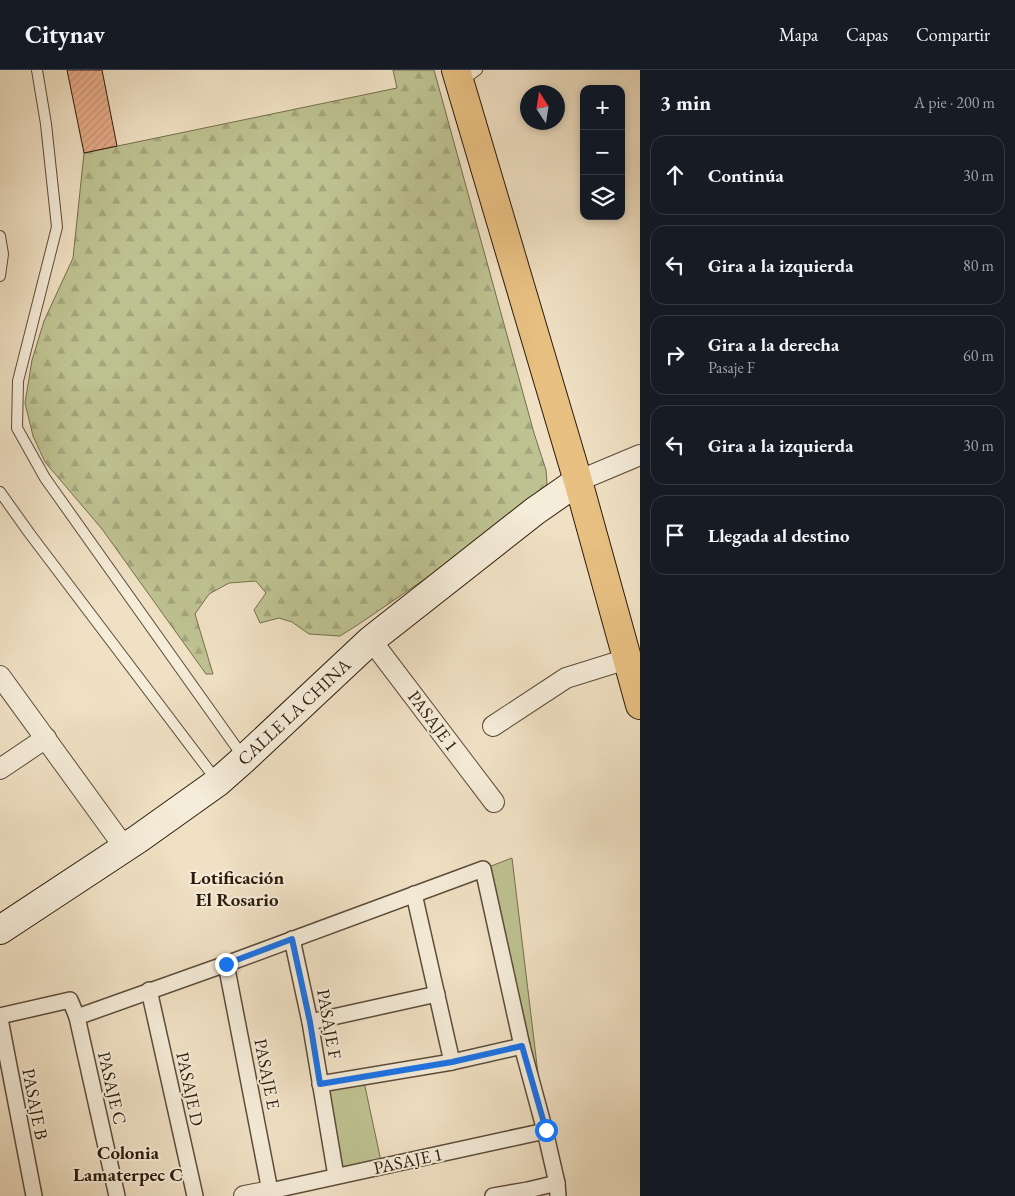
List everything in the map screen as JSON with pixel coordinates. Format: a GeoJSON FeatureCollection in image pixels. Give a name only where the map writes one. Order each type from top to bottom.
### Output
{"type":"FeatureCollection","features":[{"type":"Feature","properties":{"kind":"main road"},"geometry":{"type":"LineString","coordinates":[[465,74],[639,701]]}},
{"type":"Feature","properties":{"kind":"main road","name":"CALLE LA CHINA"},"geometry":{"type":"LineString","coordinates":[[0,930],[125,848],[218,782],[371,640],[535,511],[578,480]]}},
{"type":"Feature","properties":{"kind":"street"},"geometry":{"type":"LineString","coordinates":[[578,480],[640,455]]}},
{"type":"Feature","properties":{"kind":"street","name":"PASAJE 1"},"geometry":{"type":"LineString","coordinates":[[371,640],[494,802]]}},
{"type":"Feature","properties":{"kind":"street"},"geometry":{"type":"LineString","coordinates":[[493,726],[566,678],[626,659]]}},
{"type":"Feature","properties":{"kind":"street"},"geometry":{"type":"LineString","coordinates":[[0,676],[125,848]]}},
{"type":"Feature","properties":{"kind":"street"},"geometry":{"type":"LineString","coordinates":[[0,769],[46,738]]}},
{"type":"Feature","properties":{"kind":"street"},"geometry":{"type":"LineString","coordinates":[[0,1017],[70,1000],[77,1017],[483,869],[522,1046],[546,1130],[558,1189],[492,1196]]}},
{"type":"Feature","properties":{"kind":"street"},"geometry":{"type":"LineString","coordinates":[[414,894],[452,1062]]}},
{"type":"Feature","properties":{"kind":"street","name":"PASAJE F"},"geometry":{"type":"LineString","coordinates":[[292,939],[310,1022],[336,1176]]}},
{"type":"Feature","properties":{"kind":"street","name":"PASAJE E"},"geometry":{"type":"LineString","coordinates":[[226,964],[271,1194]]}},
{"type":"Feature","properties":{"kind":"street","name":"PASAJE D"},"geometry":{"type":"LineString","coordinates":[[149,990],[195,1196]]}},
{"type":"Feature","properties":{"kind":"street"},"geometry":{"type":"LineString","coordinates":[[310,1022],[438,994]]}},
{"type":"Feature","properties":{"kind":"street","name":"PASAJE B"},"geometry":{"type":"LineString","coordinates":[[0,1017],[34,1196]]}},
{"type":"Feature","properties":{"kind":"street","name":"PASAJE C"},"geometry":{"type":"LineString","coordinates":[[77,1017],[117,1196]]}},
{"type":"Feature","properties":{"kind":"street"},"geometry":{"type":"LineString","coordinates":[[320,1084],[452,1062],[522,1046]]}},
{"type":"Feature","properties":{"kind":"street","name":"PASAJE 1"},"geometry":{"type":"LineString","coordinates":[[271,1194],[336,1176],[546,1130]]}},
{"type":"Feature","properties":{"kind":"street"},"geometry":{"type":"LineString","coordinates":[[244,1196],[271,1194]]}},
{"type":"Feature","properties":{"kind":"lane"},"geometry":{"type":"LineString","coordinates":[[37,70],[46,124],[57,227],[18,381],[17,428],[44,478],[244,759]]}},
{"type":"Feature","properties":{"kind":"lane"},"geometry":{"type":"LineString","coordinates":[[0,236],[3,254],[0,276]]}},
{"type":"Feature","properties":{"kind":"lane"},"geometry":{"type":"LineString","coordinates":[[0,492],[218,782]]}},
{"type":"Feature","properties":{"kind":"green space"},"geometry":{"type":"Polygon","coordinates":[[[393,70],[434,70],[534,433],[546,470],[547,483],[542,493],[460,555],[340,636],[309,634],[292,622],[279,618],[260,623],[254,610],[266,593],[256,581],[229,583],[209,594],[195,614],[213,674],[206,674],[102,529],[45,462],[33,436],[25,403],[32,360],[44,321],[73,258],[84,153],[397,88],[393,70]]]}},
{"type":"Feature","properties":{"kind":"green space"},"geometry":{"type":"Polygon","coordinates":[[[512,858],[545,1131],[483,869],[512,858]]]}},
{"type":"Feature","properties":{"kind":"green space"},"geometry":{"type":"Polygon","coordinates":[[[363,1077],[382,1166],[336,1176],[320,1084],[363,1077]]]}},
{"type":"Feature","properties":{"kind":"building"},"geometry":{"type":"Polygon","coordinates":[[[67,70],[102,70],[117,146],[84,153],[67,70]]]}},
{"type":"Feature","properties":{"kind":"district","name":"Lotificación El Rosario"},"geometry":{"type":"Point","coordinates":[237,888]}},
{"type":"Feature","properties":{"kind":"district","name":"Colonia Lamaterpec C"},"geometry":{"type":"Point","coordinates":[128,1163]}},
{"type":"Feature","properties":{"kind":"route"},"geometry":{"type":"LineString","coordinates":[[226,964],[292,939],[310,1022],[320,1084],[452,1062],[522,1046],[546,1130]]}}]}
